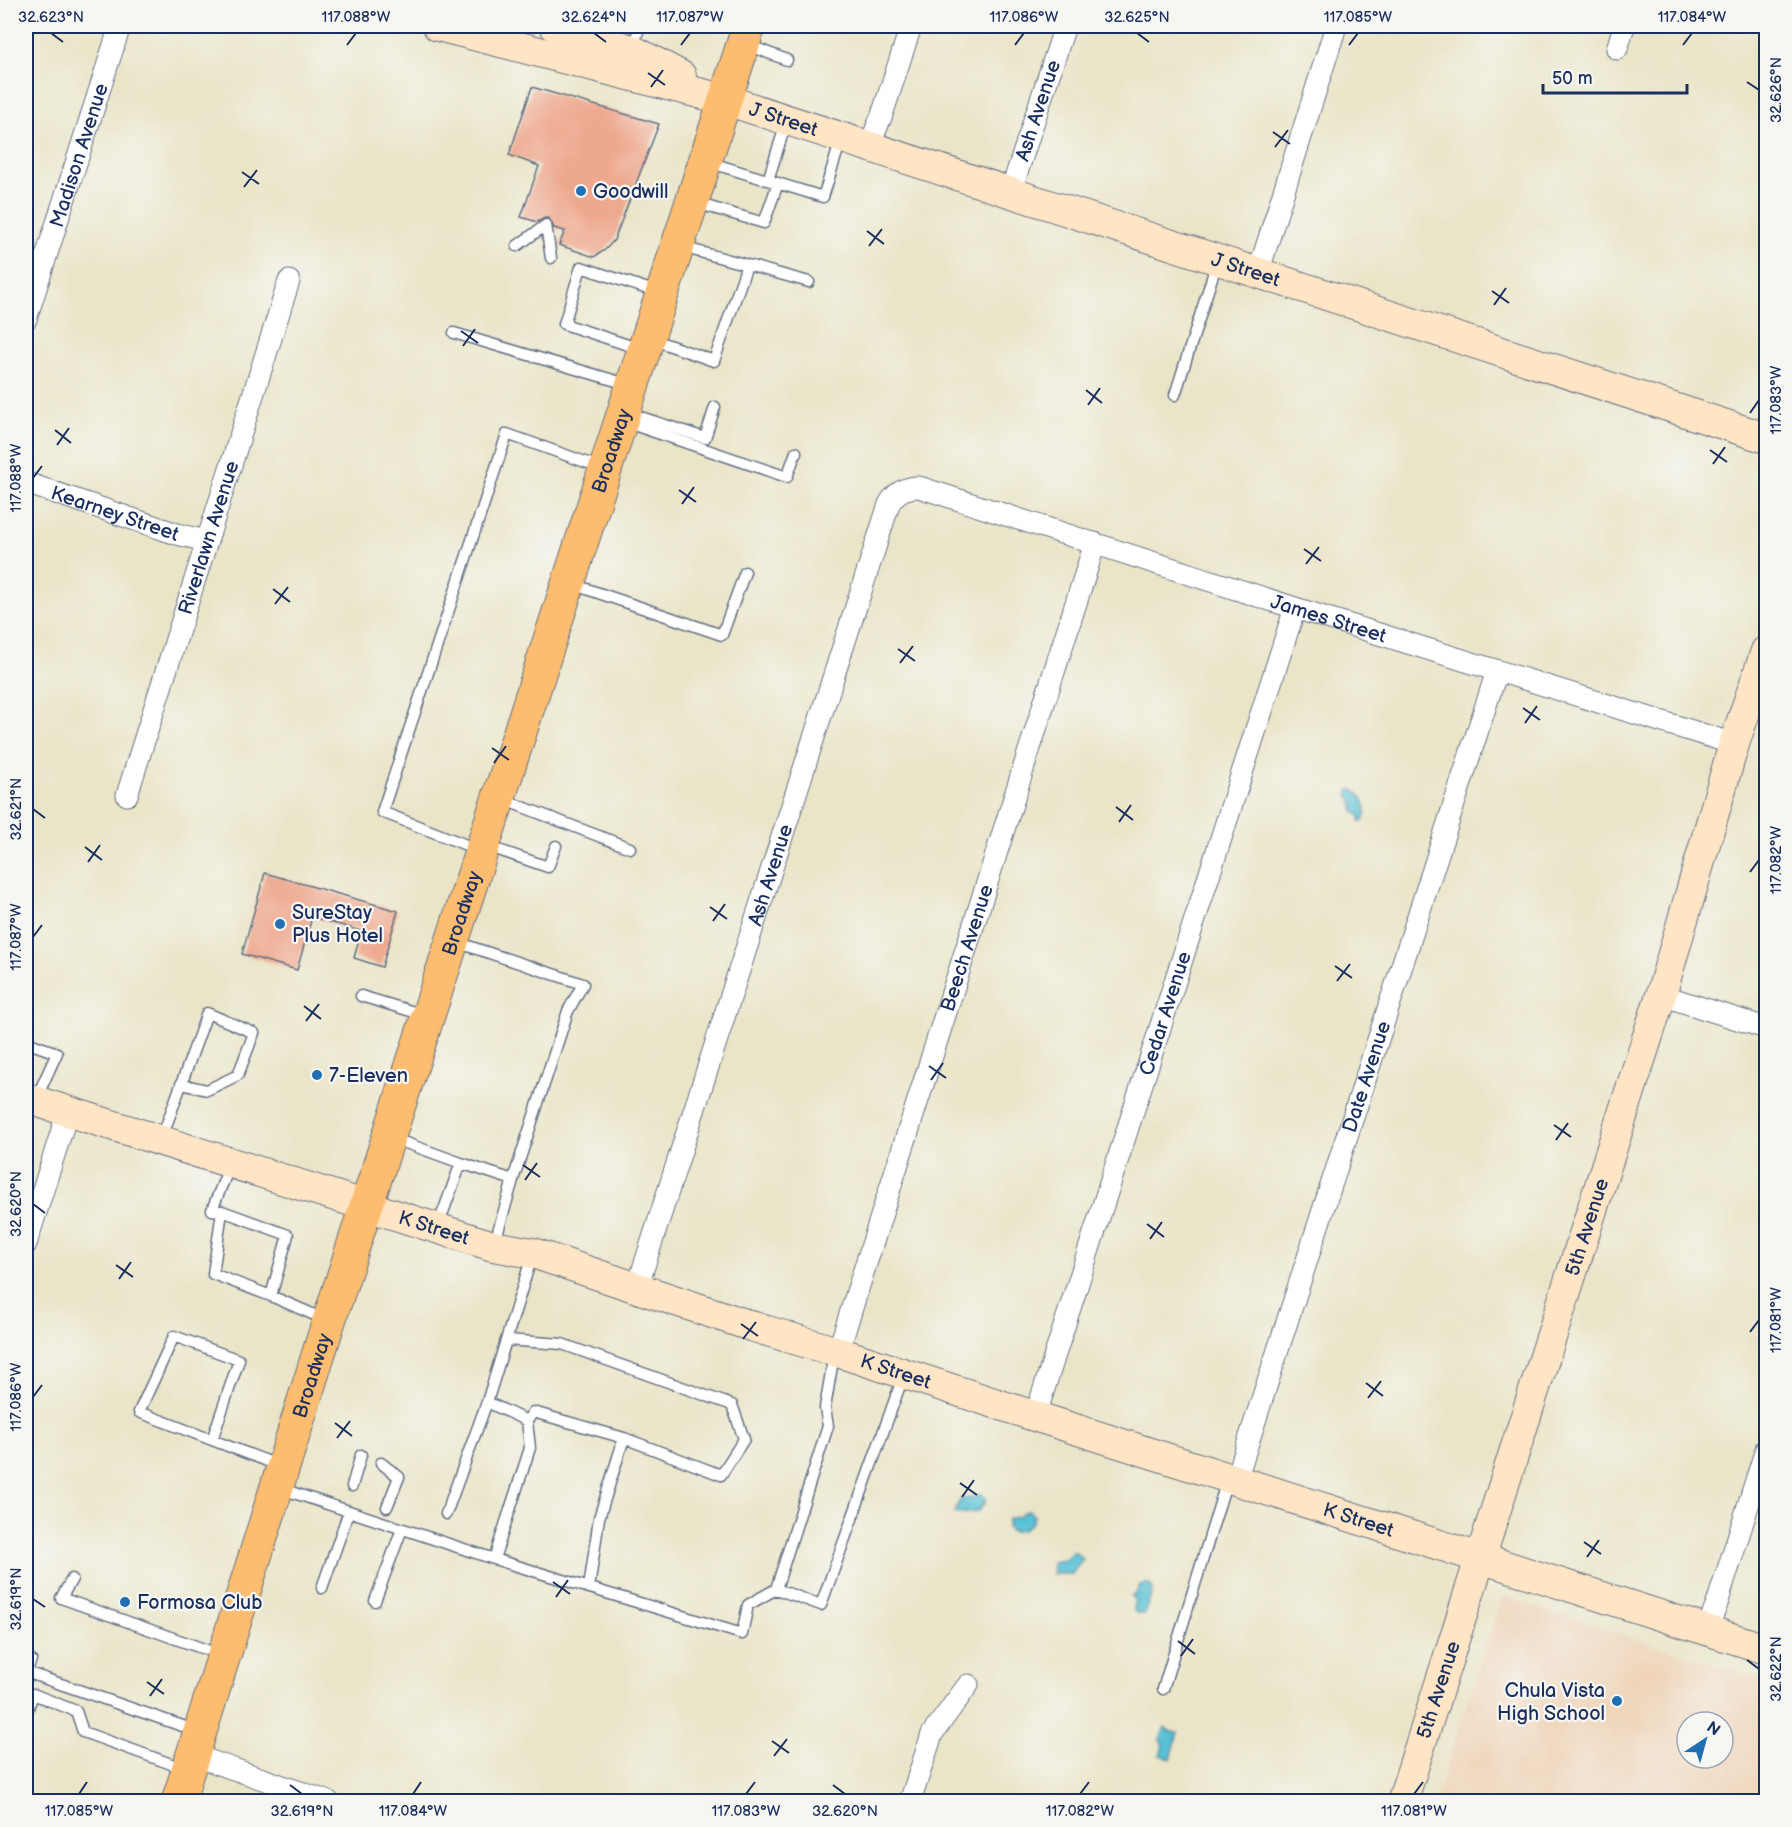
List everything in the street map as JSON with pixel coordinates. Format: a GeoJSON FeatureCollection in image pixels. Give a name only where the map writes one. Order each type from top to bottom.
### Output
{"type":"FeatureCollection","features":[{"type":"Feature","properties":{"kind":"main road","name":"Broadway"},"geometry":{"type":"LineString","coordinates":[[178,1802],[329,1321],[747,35]]}},
{"type":"Feature","properties":{"kind":"street","name":"Madison Avenue"},"geometry":{"type":"LineString","coordinates":[[26,319],[120,26]]}},
{"type":"Feature","properties":{"kind":"street","name":"J Street"},"geometry":{"type":"LineString","coordinates":[[438,26],[726,100],[1767,438]]}},
{"type":"Feature","properties":{"kind":"street","name":"J Street"},"geometry":{"type":"LineString","coordinates":[[555,26],[636,38],[726,100]]}},
{"type":"Feature","properties":{"kind":"street"},"geometry":{"type":"LineString","coordinates":[[855,142],[882,115],[911,26]]}},
{"type":"Feature","properties":{"kind":"street","name":"Ash Avenue"},"geometry":{"type":"LineString","coordinates":[[1010,194],[1065,26]]}},
{"type":"Feature","properties":{"kind":"street"},"geometry":{"type":"LineString","coordinates":[[1258,273],[1336,26]]}},
{"type":"Feature","properties":{"kind":"street"},"geometry":{"type":"LineString","coordinates":[[1617,49],[1624,26]]}},
{"type":"Feature","properties":{"kind":"street","name":"Riverlawn Avenue"},"geometry":{"type":"LineString","coordinates":[[127,795],[289,281]]}},
{"type":"Feature","properties":{"kind":"street","name":"Kearney Street"},"geometry":{"type":"LineString","coordinates":[[26,483],[177,534],[206,541]]}},
{"type":"Feature","properties":{"kind":"street","name":"Ash Avenue"},"geometry":{"type":"LineString","coordinates":[[637,1288],[889,504],[899,492],[906,488],[926,489]]}},
{"type":"Feature","properties":{"kind":"street","name":"James Street"},"geometry":{"type":"LineString","coordinates":[[926,489],[1295,608],[1734,744]]}},
{"type":"Feature","properties":{"kind":"street","name":"Beech Avenue"},"geometry":{"type":"LineString","coordinates":[[836,1351],[1095,543]]}},
{"type":"Feature","properties":{"kind":"street","name":"Cedar Avenue"},"geometry":{"type":"LineString","coordinates":[[1035,1417],[1295,608]]}},
{"type":"Feature","properties":{"kind":"street","name":"5th Avenue"},"geometry":{"type":"LineString","coordinates":[[1402,1802],[1661,994],[1734,744],[1767,651]]}},
{"type":"Feature","properties":{"kind":"street","name":"Date Avenue"},"geometry":{"type":"LineString","coordinates":[[1232,1479],[1497,671]]}},
{"type":"Feature","properties":{"kind":"street"},"geometry":{"type":"LineString","coordinates":[[1661,994],[1767,1028]]}},
{"type":"Feature","properties":{"kind":"street","name":"K Street"},"geometry":{"type":"LineString","coordinates":[[30,1099],[493,1246],[532,1253],[754,1327],[836,1351],[1035,1417],[1767,1649]]}},
{"type":"Feature","properties":{"kind":"street"},"geometry":{"type":"LineString","coordinates":[[26,1244],[68,1111]]}},
{"type":"Feature","properties":{"kind":"street"},"geometry":{"type":"LineString","coordinates":[[1706,1630],[1716,1607],[1767,1449]]}},
{"type":"Feature","properties":{"kind":"street"},"geometry":{"type":"LineString","coordinates":[[910,1802],[932,1734],[968,1685]]}},
{"type":"Feature","properties":{"kind":"street"},"geometry":{"type":"LineString","coordinates":[[193,1753],[329,1802]]}},
{"type":"Feature","properties":{"kind":"lane"},"geometry":{"type":"LineString","coordinates":[[747,35],[787,60]]}},
{"type":"Feature","properties":{"kind":"lane"},"geometry":{"type":"LineString","coordinates":[[693,202],[764,223],[787,120]]}},
{"type":"Feature","properties":{"kind":"lane"},"geometry":{"type":"LineString","coordinates":[[706,161],[823,197],[855,142]]}},
{"type":"Feature","properties":{"kind":"lane"},"geometry":{"type":"LineString","coordinates":[[517,246],[546,225],[551,258]]}},
{"type":"Feature","properties":{"kind":"lane"},"geometry":{"type":"LineString","coordinates":[[679,246],[809,282]]}},
{"type":"Feature","properties":{"kind":"lane"},"geometry":{"type":"LineString","coordinates":[[1175,395],[1218,259]]}},
{"type":"Feature","properties":{"kind":"lane"},"geometry":{"type":"LineString","coordinates":[[663,294],[581,267],[564,324],[714,361],[747,265]]}},
{"type":"Feature","properties":{"kind":"lane"},"geometry":{"type":"LineString","coordinates":[[454,333],[705,438],[715,406]]}},
{"type":"Feature","properties":{"kind":"lane"},"geometry":{"type":"LineString","coordinates":[[627,406],[787,477],[796,452]]}},
{"type":"Feature","properties":{"kind":"lane"},"geometry":{"type":"LineString","coordinates":[[556,846],[548,867],[483,848],[382,812],[507,434],[606,469]]}},
{"type":"Feature","properties":{"kind":"lane"},"geometry":{"type":"LineString","coordinates":[[569,583],[722,635],[745,572]]}},
{"type":"Feature","properties":{"kind":"lane"},"geometry":{"type":"LineString","coordinates":[[499,798],[630,848]]}},
{"type":"Feature","properties":{"kind":"lane"},"geometry":{"type":"LineString","coordinates":[[453,941],[583,984],[568,1011],[493,1246]]}},
{"type":"Feature","properties":{"kind":"lane"},"geometry":{"type":"LineString","coordinates":[[361,996],[428,1016]]}},
{"type":"Feature","properties":{"kind":"lane"},"geometry":{"type":"LineString","coordinates":[[161,1140],[181,1084],[207,1013],[254,1033],[238,1074],[207,1090],[181,1084]]}},
{"type":"Feature","properties":{"kind":"lane"},"geometry":{"type":"LineString","coordinates":[[26,1042],[57,1053],[30,1099]]}},
{"type":"Feature","properties":{"kind":"lane"},"geometry":{"type":"LineString","coordinates":[[389,1137],[513,1180]]}},
{"type":"Feature","properties":{"kind":"lane"},"geometry":{"type":"LineString","coordinates":[[231,1162],[212,1210],[222,1211],[288,1235],[271,1296]]}},
{"type":"Feature","properties":{"kind":"lane"},"geometry":{"type":"LineString","coordinates":[[437,1228],[461,1163]]}},
{"type":"Feature","properties":{"kind":"lane"},"geometry":{"type":"LineString","coordinates":[[222,1211],[213,1274],[329,1321]]}},
{"type":"Feature","properties":{"kind":"lane"},"geometry":{"type":"LineString","coordinates":[[446,1514],[487,1402],[532,1253]]}},
{"type":"Feature","properties":{"kind":"lane"},"geometry":{"type":"LineString","coordinates":[[212,1440],[239,1360],[174,1336],[140,1412],[212,1440],[349,1511],[494,1559],[742,1634],[748,1605],[776,1589],[828,1426],[825,1408],[836,1351]]}},
{"type":"Feature","properties":{"kind":"lane"},"geometry":{"type":"LineString","coordinates":[[494,1559],[530,1448],[527,1421],[533,1412],[624,1438],[721,1475],[744,1439],[732,1405],[562,1344],[506,1340]]}},
{"type":"Feature","properties":{"kind":"lane"},"geometry":{"type":"LineString","coordinates":[[776,1589],[821,1605],[904,1373]]}},
{"type":"Feature","properties":{"kind":"lane"},"geometry":{"type":"LineString","coordinates":[[487,1402],[527,1421]]}},
{"type":"Feature","properties":{"kind":"lane"},"geometry":{"type":"LineString","coordinates":[[589,1588],[599,1518],[624,1438]]}},
{"type":"Feature","properties":{"kind":"lane"},"geometry":{"type":"LineString","coordinates":[[352,1486],[361,1455]]}},
{"type":"Feature","properties":{"kind":"lane"},"geometry":{"type":"LineString","coordinates":[[381,1463],[399,1477],[387,1507]]}},
{"type":"Feature","properties":{"kind":"lane"},"geometry":{"type":"LineString","coordinates":[[1163,1689],[1232,1479]]}},
{"type":"Feature","properties":{"kind":"lane"},"geometry":{"type":"LineString","coordinates":[[322,1588],[349,1511]]}},
{"type":"Feature","properties":{"kind":"lane"},"geometry":{"type":"LineString","coordinates":[[375,1601],[402,1529]]}},
{"type":"Feature","properties":{"kind":"lane"},"geometry":{"type":"LineString","coordinates":[[72,1579],[61,1598],[224,1656]]}},
{"type":"Feature","properties":{"kind":"lane"},"geometry":{"type":"LineString","coordinates":[[31,1660],[26,1672],[193,1753]]}},
{"type":"Feature","properties":{"kind":"lane"},"geometry":{"type":"LineString","coordinates":[[26,1714],[33,1694],[76,1711],[82,1732],[193,1753]]}},
{"type":"Feature","properties":{"kind":"lane"},"geometry":{"type":"LineString","coordinates":[[26,1799],[33,1802]]}},
{"type":"Feature","properties":{"kind":"shaded area","name":"Chula Vista High School"},"geometry":{"type":"Polygon","coordinates":[[[1502,1596],[1766,1681],[1766,1801],[1435,1801],[1502,1596]]]}},
{"type":"Feature","properties":{"kind":"water"},"geometry":{"type":"Polygon","coordinates":[[[1350,790],[1358,793],[1365,805],[1366,813],[1362,822],[1360,822],[1360,816],[1353,810],[1353,801],[1348,795],[1350,790]]]}},
{"type":"Feature","properties":{"kind":"water"},"geometry":{"type":"Polygon","coordinates":[[[980,1494],[986,1499],[978,1511],[957,1514],[955,1512],[961,1499],[980,1494]]]}},
{"type":"Feature","properties":{"kind":"water"},"geometry":{"type":"Polygon","coordinates":[[[1029,1511],[1034,1516],[1031,1523],[1021,1530],[1010,1530],[1007,1527],[1008,1519],[1019,1516],[1029,1511]]]}},
{"type":"Feature","properties":{"kind":"water"},"geometry":{"type":"Polygon","coordinates":[[[1073,1551],[1083,1559],[1072,1574],[1053,1574],[1052,1562],[1065,1560],[1073,1551]]]}},
{"type":"Feature","properties":{"kind":"water"},"geometry":{"type":"Polygon","coordinates":[[[1140,1585],[1150,1585],[1153,1589],[1145,1613],[1140,1614],[1135,1612],[1133,1607],[1135,1601],[1132,1596],[1137,1593],[1140,1585]]]}},
{"type":"Feature","properties":{"kind":"water"},"geometry":{"type":"Polygon","coordinates":[[[1165,1727],[1171,1732],[1178,1732],[1171,1759],[1160,1755],[1163,1745],[1160,1740],[1165,1727]]]}},
{"type":"Feature","properties":{"kind":"building","name":"Goodwill"},"geometry":{"type":"Polygon","coordinates":[[[532,87],[659,124],[614,240],[594,257],[559,245],[565,231],[554,228],[549,218],[537,222],[521,217],[539,166],[509,155],[532,87]]]}},
{"type":"Feature","properties":{"kind":"building","name":"SureStay Plus Hotel"},"geometry":{"type":"Polygon","coordinates":[[[265,873],[398,911],[382,967],[354,958],[361,931],[312,917],[297,970],[242,954],[265,873]]]}},
{"type":"Feature","properties":{"kind":"place","name":"Goodwill"},"geometry":{"type":"Point","coordinates":[581,191]}},
{"type":"Feature","properties":{"kind":"place","name":"SureStay Plus Hotel"},"geometry":{"type":"Point","coordinates":[280,924]}},
{"type":"Feature","properties":{"kind":"place","name":"7-Eleven"},"geometry":{"type":"Point","coordinates":[317,1075]}},
{"type":"Feature","properties":{"kind":"place","name":"Formosa Club"},"geometry":{"type":"Point","coordinates":[125,1602]}},
{"type":"Feature","properties":{"kind":"place","name":"Chula Vista High School"},"geometry":{"type":"Point","coordinates":[1617,1701]}}]}
